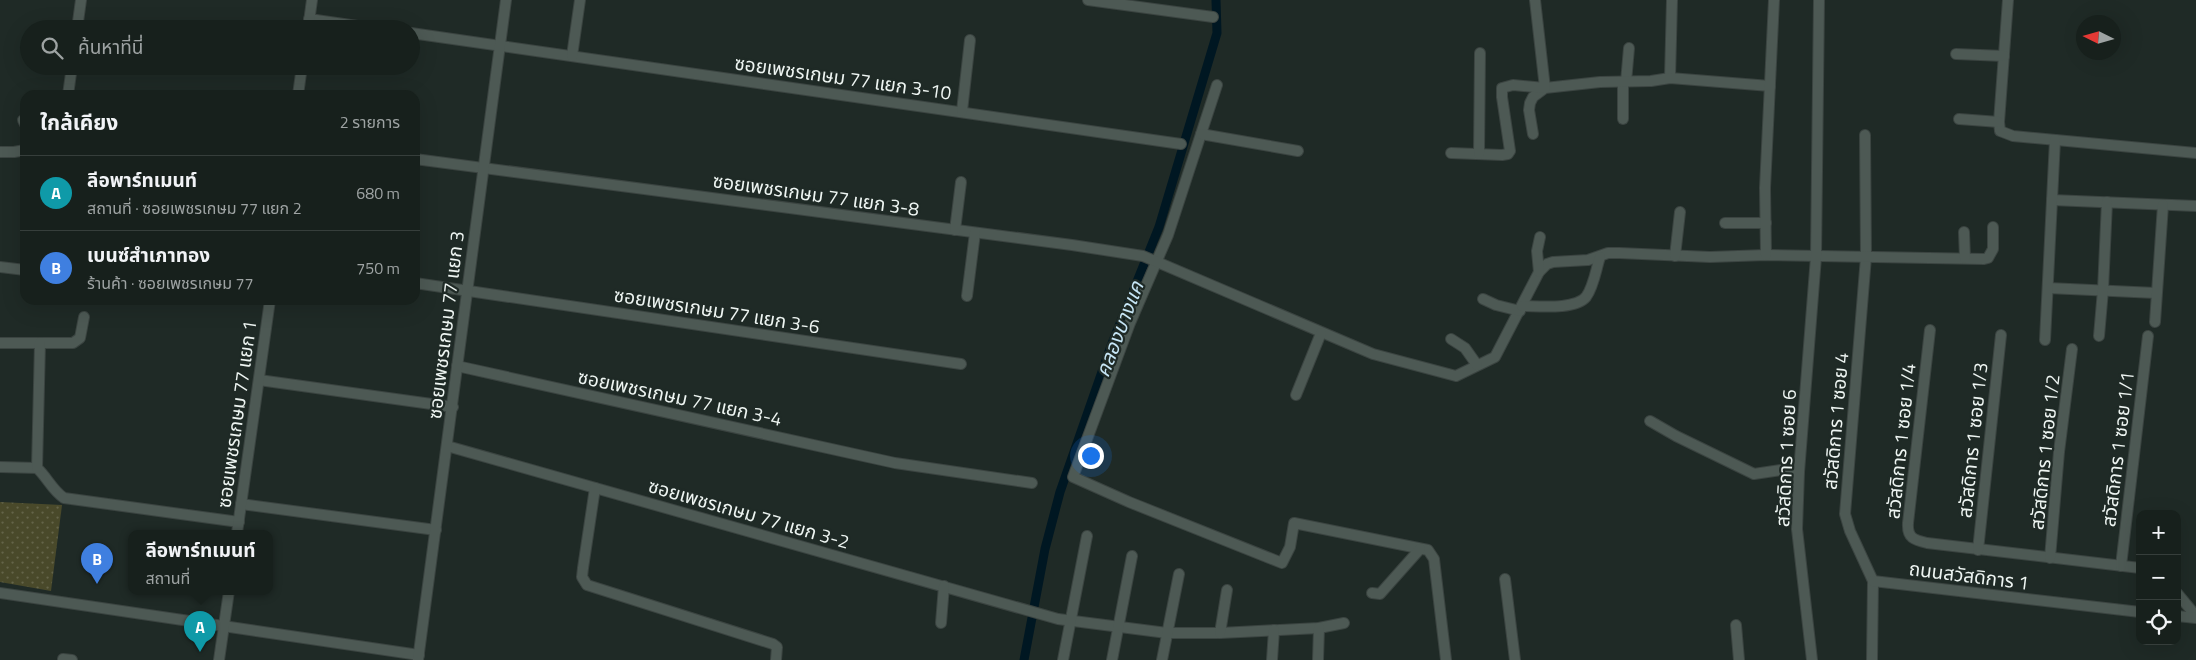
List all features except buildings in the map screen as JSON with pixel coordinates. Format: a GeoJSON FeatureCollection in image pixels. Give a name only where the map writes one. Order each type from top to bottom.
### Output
{"type":"FeatureCollection","features":[{"type":"Feature","properties":{"kind":"street"},"geometry":{"type":"LineString","coordinates":[[78,20],[81,0]]}},
{"type":"Feature","properties":{"kind":"street"},"geometry":{"type":"LineString","coordinates":[[309,20],[312,0]]}},
{"type":"Feature","properties":{"kind":"street","name":"ซอยเพชรเกษม 77 แยก 3"},"geometry":{"type":"LineString","coordinates":[[419,658],[506,0]]}},
{"type":"Feature","properties":{"kind":"street"},"geometry":{"type":"LineString","coordinates":[[572,56],[580,0]]}},
{"type":"Feature","properties":{"kind":"street"},"geometry":{"type":"LineString","coordinates":[[1088,0],[1212,17]]}},
{"type":"Feature","properties":{"kind":"street"},"geometry":{"type":"LineString","coordinates":[[1535,0],[1545,88]]}},
{"type":"Feature","properties":{"kind":"street"},"geometry":{"type":"LineString","coordinates":[[1670,78],[1672,0]]}},
{"type":"Feature","properties":{"kind":"street"},"geometry":{"type":"LineString","coordinates":[[1766,256],[1765,188],[1774,0]]}},
{"type":"Feature","properties":{"kind":"street","name":"สวัสดิการ 1 ซอย 6"},"geometry":{"type":"LineString","coordinates":[[1812,660],[1797,529],[1799,472],[1816,257],[1819,0]]}},
{"type":"Feature","properties":{"kind":"street"},"geometry":{"type":"LineString","coordinates":[[2008,0],[1999,122],[2000,131],[2004,134],[2055,140],[2196,153]]}},
{"type":"Feature","properties":{"kind":"street","name":"ซอยเพชรเกษม 77 แยก 3-10"},"geometry":{"type":"LineString","coordinates":[[420,34],[1181,144]]}},
{"type":"Feature","properties":{"kind":"street"},"geometry":{"type":"LineString","coordinates":[[962,111],[970,40]]}},
{"type":"Feature","properties":{"kind":"street"},"geometry":{"type":"LineString","coordinates":[[1623,119],[1629,48]]}},
{"type":"Feature","properties":{"kind":"street"},"geometry":{"type":"LineString","coordinates":[[1479,154],[1480,53]]}},
{"type":"Feature","properties":{"kind":"street"},"geometry":{"type":"LineString","coordinates":[[1956,54],[2004,56]]}},
{"type":"Feature","properties":{"kind":"street"},"geometry":{"type":"LineString","coordinates":[[69,90],[71,75]]}},
{"type":"Feature","properties":{"kind":"street"},"geometry":{"type":"LineString","coordinates":[[299,90],[301,75]]}},
{"type":"Feature","properties":{"kind":"street"},"geometry":{"type":"LineString","coordinates":[[1451,153],[1502,155],[1510,151],[1502,88],[1513,85],[1545,88],[1600,82],[1651,81],[1670,78],[1770,86]]}},
{"type":"Feature","properties":{"kind":"street"},"geometry":{"type":"LineString","coordinates":[[1217,85],[1158,262],[1130,323],[1073,477],[1129,502],[1282,563],[1290,547],[1294,523],[1428,550],[1434,559],[1446,660]]}},
{"type":"Feature","properties":{"kind":"street"},"geometry":{"type":"LineString","coordinates":[[1533,134],[1529,110],[1530,103],[1545,88]]}},
{"type":"Feature","properties":{"kind":"street"},"geometry":{"type":"LineString","coordinates":[[1959,119],[1999,122]]}},
{"type":"Feature","properties":{"kind":"street"},"geometry":{"type":"LineString","coordinates":[[1201,134],[1298,151]]}},
{"type":"Feature","properties":{"kind":"street","name":"สวัสดิการ 1 ซอย 4"},"geometry":{"type":"LineString","coordinates":[[1865,135],[1866,257],[1845,514],[1850,531],[1873,581]]}},
{"type":"Feature","properties":{"kind":"street"},"geometry":{"type":"LineString","coordinates":[[2045,340],[2055,140]]}},
{"type":"Feature","properties":{"kind":"street"},"geometry":{"type":"LineString","coordinates":[[0,152],[20,151]]}},
{"type":"Feature","properties":{"kind":"street","name":"ซอยเพชรเกษม 77 แยก 3-8"},"geometry":{"type":"LineString","coordinates":[[420,160],[1100,248],[1143,256],[1373,354],[1456,376],[1495,356],[1539,272]]}},
{"type":"Feature","properties":{"kind":"street"},"geometry":{"type":"LineString","coordinates":[[955,230],[960,182]]}},
{"type":"Feature","properties":{"kind":"street"},"geometry":{"type":"LineString","coordinates":[[2052,200],[2196,206]]}},
{"type":"Feature","properties":{"kind":"street"},"geometry":{"type":"LineString","coordinates":[[2099,336],[2104,290],[2107,202]]}},
{"type":"Feature","properties":{"kind":"street"},"geometry":{"type":"LineString","coordinates":[[2155,322],[2163,205]]}},
{"type":"Feature","properties":{"kind":"street"},"geometry":{"type":"LineString","coordinates":[[1675,256],[1680,212]]}},
{"type":"Feature","properties":{"kind":"street"},"geometry":{"type":"LineString","coordinates":[[1725,223],[1766,223]]}},
{"type":"Feature","properties":{"kind":"street"},"geometry":{"type":"LineString","coordinates":[[1540,237],[1537,252],[1539,272],[1553,262],[1588,260],[1608,253],[1619,252],[1710,258],[1766,256],[1984,259],[1991,256],[1993,249],[1993,226]]}},
{"type":"Feature","properties":{"kind":"street"},"geometry":{"type":"LineString","coordinates":[[1964,232],[1964,258]]}},
{"type":"Feature","properties":{"kind":"street"},"geometry":{"type":"LineString","coordinates":[[967,296],[974,233]]}},
{"type":"Feature","properties":{"kind":"street"},"geometry":{"type":"LineString","coordinates":[[1483,300],[1496,305],[1521,309],[1575,304],[1582,301],[1591,286],[1600,256]]}},
{"type":"Feature","properties":{"kind":"street"},"geometry":{"type":"LineString","coordinates":[[0,267],[20,269]]}},
{"type":"Feature","properties":{"kind":"street","name":"ซอยเพชรเกษม 77 แยก 3-6"},"geometry":{"type":"LineString","coordinates":[[420,284],[961,364]]}},
{"type":"Feature","properties":{"kind":"street"},"geometry":{"type":"LineString","coordinates":[[2048,288],[2156,293]]}},
{"type":"Feature","properties":{"kind":"street","name":"ซอยเพชรเกษม 77 แยก 1"},"geometry":{"type":"LineString","coordinates":[[238,530],[269,305]]}},
{"type":"Feature","properties":{"kind":"street"},"geometry":{"type":"LineString","coordinates":[[0,342],[73,343],[78,341],[82,333],[84,317]]}},
{"type":"Feature","properties":{"kind":"street","name":"สวัสดิการ 1 ซอย 1/4"},"geometry":{"type":"LineString","coordinates":[[1930,330],[1907,531],[1910,537],[1915,540],[1978,550]]}},
{"type":"Feature","properties":{"kind":"street"},"geometry":{"type":"LineString","coordinates":[[1296,395],[1321,333]]}},
{"type":"Feature","properties":{"kind":"street","name":"สวัสดิการ 1 ซอย 1/3"},"geometry":{"type":"LineString","coordinates":[[1978,550],[2001,335]]}},
{"type":"Feature","properties":{"kind":"street","name":"สวัสดิการ 1 ซอย 1/1"},"geometry":{"type":"LineString","coordinates":[[2121,566],[2148,336]]}},
{"type":"Feature","properties":{"kind":"street"},"geometry":{"type":"LineString","coordinates":[[1451,339],[1465,348],[1477,365]]}},
{"type":"Feature","properties":{"kind":"street"},"geometry":{"type":"LineString","coordinates":[[37,468],[40,343]]}},
{"type":"Feature","properties":{"kind":"street","name":"สวัสดิการ 1 ซอย 1/2"},"geometry":{"type":"LineString","coordinates":[[2050,558],[2059,452],[2072,349]]}},
{"type":"Feature","properties":{"kind":"street","name":"ซอยเพชรเกษม 77 แยก 3-4"},"geometry":{"type":"LineString","coordinates":[[457,366],[895,463],[1032,483]]}},
{"type":"Feature","properties":{"kind":"street"},"geometry":{"type":"LineString","coordinates":[[259,380],[453,407]]}},
{"type":"Feature","properties":{"kind":"street"},"geometry":{"type":"LineString","coordinates":[[1650,421],[1676,436],[1754,474],[1781,470],[1799,472]]}},
{"type":"Feature","properties":{"kind":"street","name":"ซอยเพชรเกษม 77 แยก 3-2"},"geometry":{"type":"LineString","coordinates":[[447,446],[1041,614],[1072,621],[1167,633],[1220,633],[1318,628],[1344,623]]}},
{"type":"Feature","properties":{"kind":"street"},"geometry":{"type":"LineString","coordinates":[[0,467],[37,468],[46,476],[57,493],[64,498],[239,522]]}},
{"type":"Feature","properties":{"kind":"street"},"geometry":{"type":"LineString","coordinates":[[595,488],[582,577],[588,585],[773,644],[777,648],[776,660]]}},
{"type":"Feature","properties":{"kind":"street"},"geometry":{"type":"LineString","coordinates":[[241,504],[436,530]]}},
{"type":"Feature","properties":{"kind":"street"},"geometry":{"type":"LineString","coordinates":[[1064,660],[1087,536]]}},
{"type":"Feature","properties":{"kind":"street"},"geometry":{"type":"LineString","coordinates":[[1372,593],[1380,594],[1420,549]]}},
{"type":"Feature","properties":{"kind":"street"},"geometry":{"type":"LineString","coordinates":[[1978,550],[2136,568]]}},
{"type":"Feature","properties":{"kind":"street"},"geometry":{"type":"LineString","coordinates":[[1112,660],[1132,556]]}},
{"type":"Feature","properties":{"kind":"street"},"geometry":{"type":"LineString","coordinates":[[1162,660],[1179,574]]}},
{"type":"Feature","properties":{"kind":"street"},"geometry":{"type":"LineString","coordinates":[[1505,579],[1515,660]]}},
{"type":"Feature","properties":{"kind":"street"},"geometry":{"type":"LineString","coordinates":[[1872,660],[1873,581]]}},
{"type":"Feature","properties":{"kind":"street","name":"ถนนสวัสดิการ 1"},"geometry":{"type":"LineString","coordinates":[[1873,581],[2136,612]]}},
{"type":"Feature","properties":{"kind":"street"},"geometry":{"type":"LineString","coordinates":[[941,623],[944,586]]}},
{"type":"Feature","properties":{"kind":"street"},"geometry":{"type":"LineString","coordinates":[[1220,633],[1227,590]]}},
{"type":"Feature","properties":{"kind":"street"},"geometry":{"type":"LineString","coordinates":[[0,593],[224,626],[419,658]]}},
{"type":"Feature","properties":{"kind":"street"},"geometry":{"type":"LineString","coordinates":[[219,660],[228,595]]}},
{"type":"Feature","properties":{"kind":"street"},"geometry":{"type":"LineString","coordinates":[[2181,598],[2196,617]]}},
{"type":"Feature","properties":{"kind":"street"},"geometry":{"type":"LineString","coordinates":[[2181,616],[2196,617]]}},
{"type":"Feature","properties":{"kind":"street"},"geometry":{"type":"LineString","coordinates":[[1736,625],[1739,660]]}},
{"type":"Feature","properties":{"kind":"street"},"geometry":{"type":"LineString","coordinates":[[1318,628],[1318,660]]}},
{"type":"Feature","properties":{"kind":"street"},"geometry":{"type":"LineString","coordinates":[[1272,660],[1274,630]]}},
{"type":"Feature","properties":{"kind":"shaded area"},"geometry":{"type":"Polygon","coordinates":[[[0,502],[62,505],[51,591],[0,582],[0,502]]]}},
{"type":"Feature","properties":{"kind":"waterway","name":"คลองบางแค"},"geometry":{"type":"LineString","coordinates":[[1024,660],[1045,549],[1060,492],[1111,346],[1159,227],[1217,33],[1216,0]]}},
{"type":"Feature","properties":{"kind":"place","name":"เบนซ์สำเภาทอง"},"geometry":{"type":"Point","coordinates":[97,584]}},
{"type":"Feature","properties":{"kind":"place","name":"ลีอพาร์ทเมนท์"},"geometry":{"type":"Point","coordinates":[200,652]}}]}
